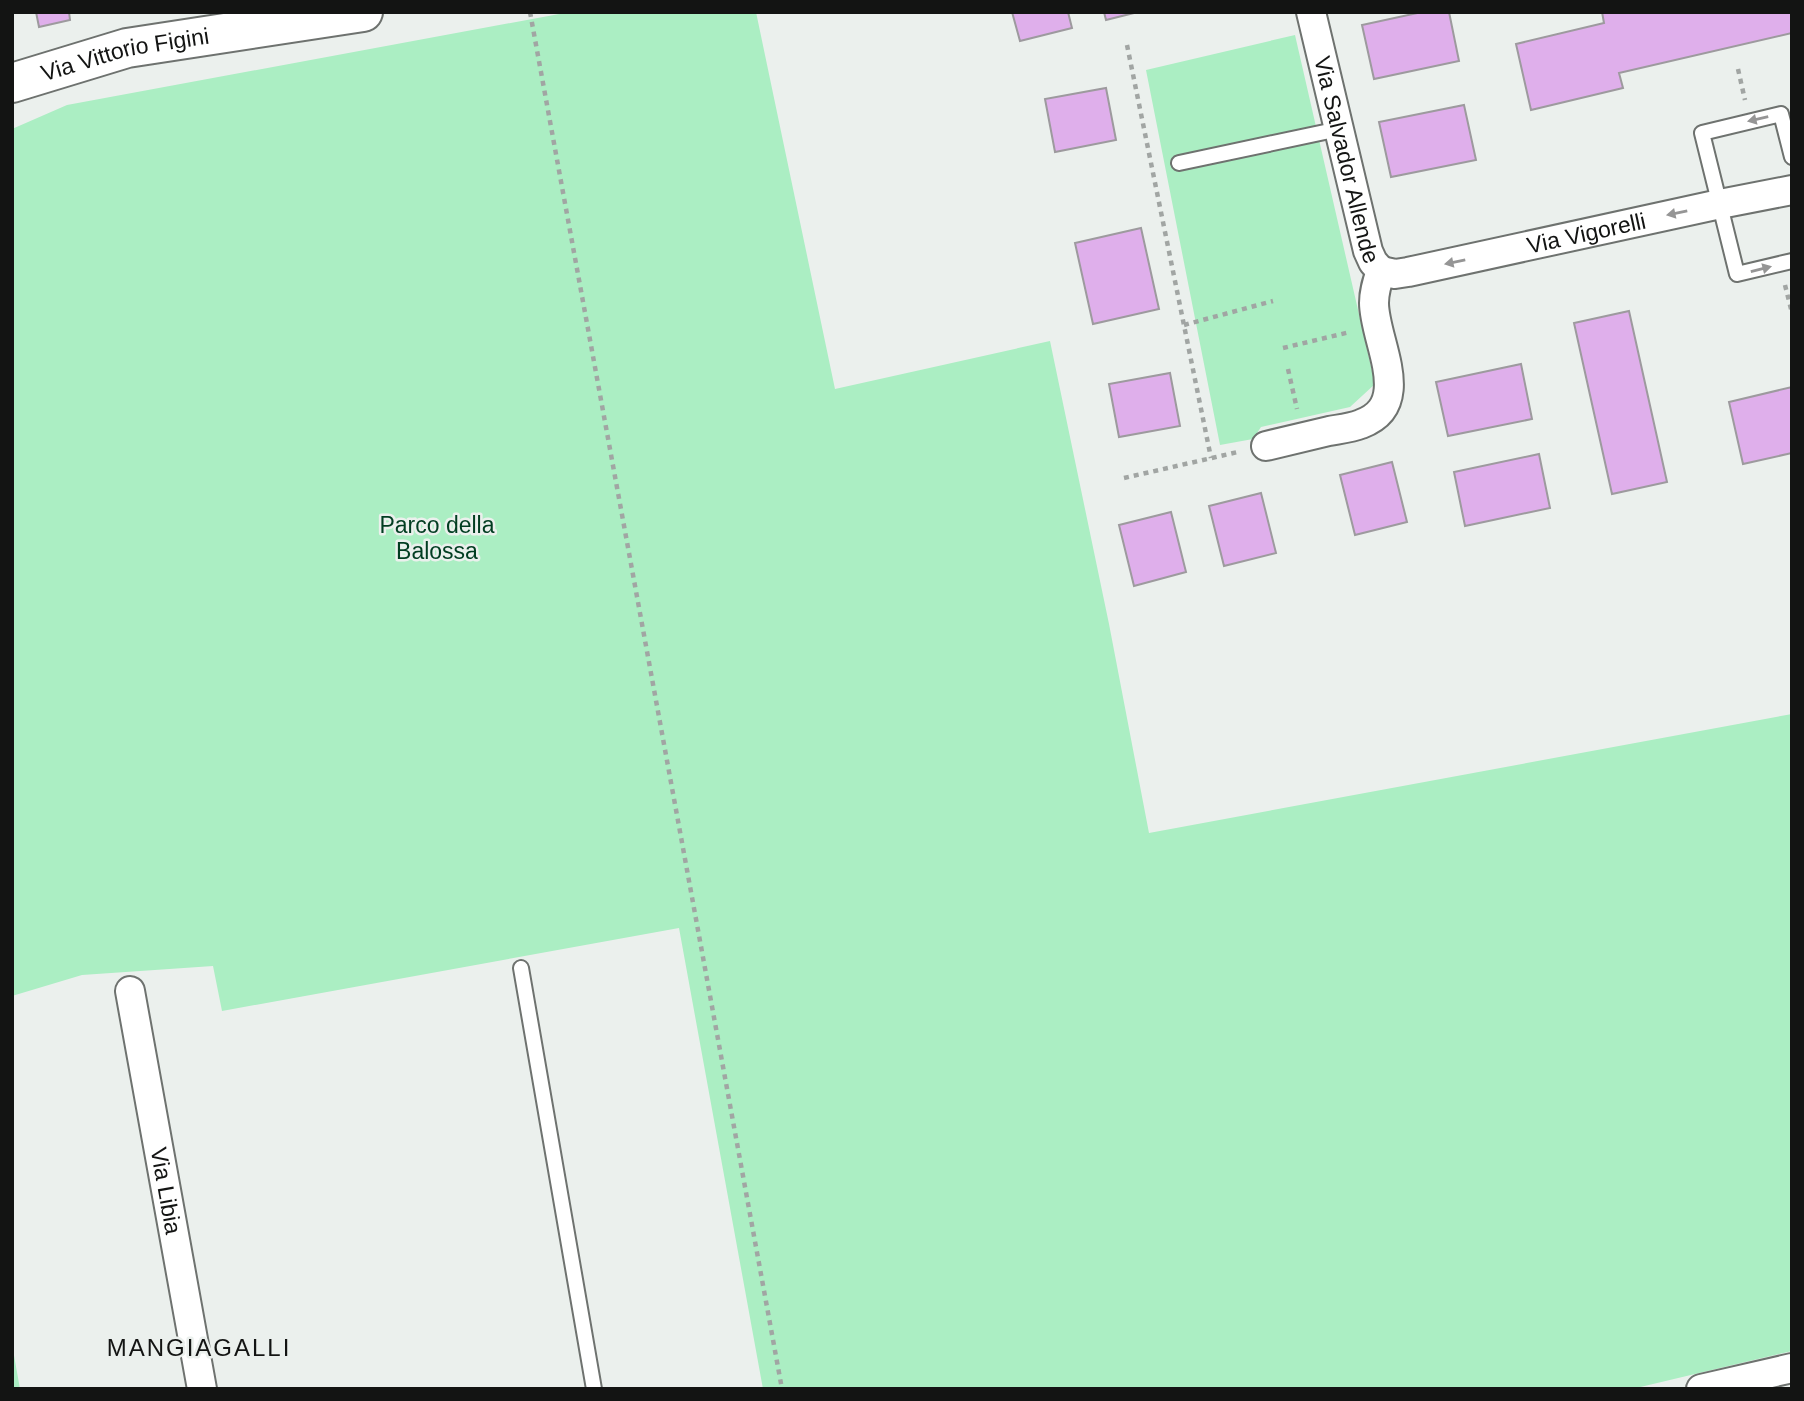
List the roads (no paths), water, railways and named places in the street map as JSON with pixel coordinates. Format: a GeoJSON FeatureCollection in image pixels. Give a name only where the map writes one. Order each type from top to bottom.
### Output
{"type":"FeatureCollection","features":[{"type":"Feature","properties":{"kind":"street","name":"Via Vittorio Figini"},"geometry":{"type":"LineString","coordinates":[[12,83],[127,48],[363,12]]}},
{"type":"Feature","properties":{"kind":"street","name":"Via Salvador Allende"},"geometry":{"type":"LineString","coordinates":[[1266,446],[1361,425],[1376,417],[1384,407],[1389,391],[1389,372],[1374,305],[1381,271],[1368,251],[1311,12]]}},
{"type":"Feature","properties":{"kind":"street","name":"Via Vigorelli"},"geometry":{"type":"LineString","coordinates":[[1381,271],[1395,274],[1408,272],[1792,190]]}},
{"type":"Feature","properties":{"kind":"street","name":"Via Libia"},"geometry":{"type":"LineString","coordinates":[[130,991],[202,1389]]}},
{"type":"Feature","properties":{"kind":"street"},"geometry":{"type":"LineString","coordinates":[[1701,1389],[1792,1368]]}},
{"type":"Feature","properties":{"kind":"lane"},"geometry":{"type":"LineString","coordinates":[[1792,157],[1781,114],[1702,133],[1737,274],[1792,261]]}},
{"type":"Feature","properties":{"kind":"lane"},"geometry":{"type":"LineString","coordinates":[[1179,163],[1339,129]]}},
{"type":"Feature","properties":{"kind":"lane"},"geometry":{"type":"LineString","coordinates":[[521,968],[594,1389]]}},
{"type":"Feature","properties":{"kind":"district","name":"MANGIAGALLI"},"geometry":{"type":"Point","coordinates":[199,1348]}},
{"type":"Feature","properties":{"kind":"park label","name":"Parco della Balossa"},"geometry":{"type":"Point","coordinates":[437,538]}}]}
